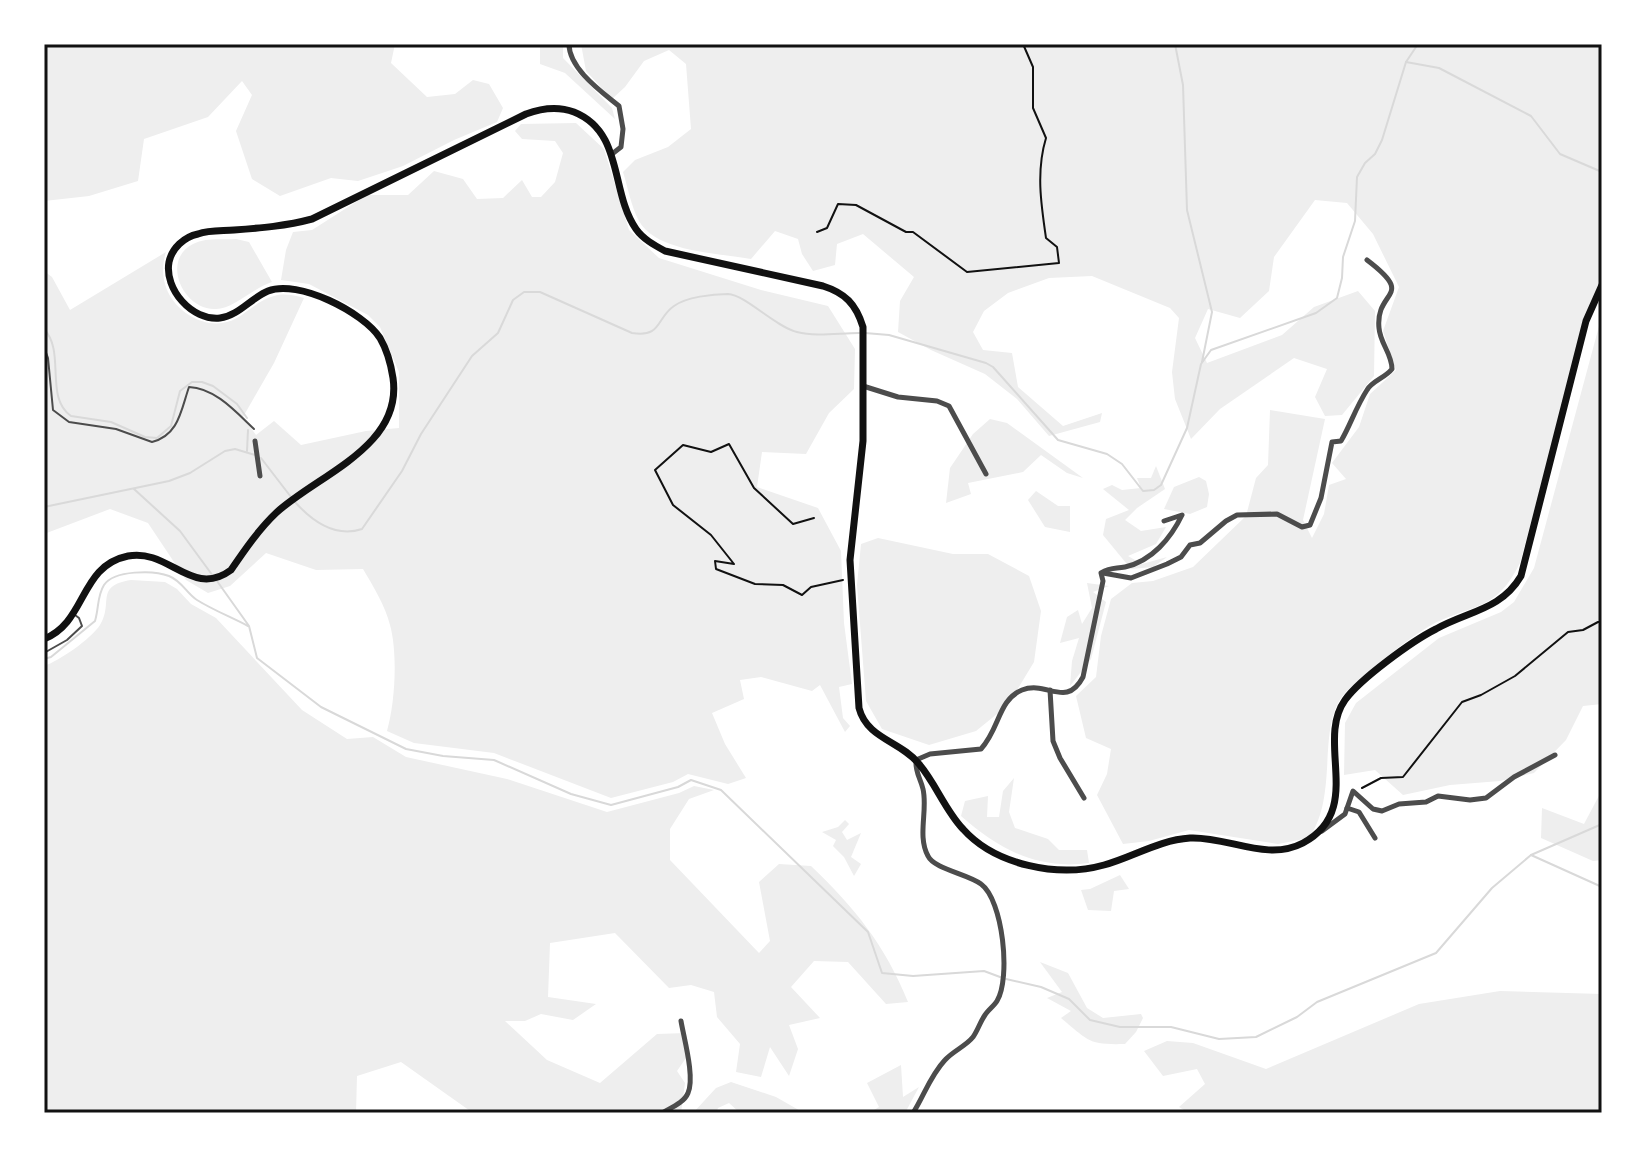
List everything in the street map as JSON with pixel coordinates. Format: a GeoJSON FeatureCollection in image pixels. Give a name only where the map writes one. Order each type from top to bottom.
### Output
{"type":"FeatureCollection","features":[{"type":"Feature","properties":{"kind":"main road"},"geometry":{"type":"LineString","coordinates":[[44,639],[61,630],[74,614],[90,581],[103,567],[128,556],[159,559],[193,577],[206,580],[224,576],[274,515],[360,451],[378,434],[388,417],[395,387],[385,347],[378,335],[359,318],[337,305],[297,289],[272,290],[227,316],[216,318],[198,313],[180,299],[171,284],[169,263],[178,245],[196,234],[277,227],[312,219],[537,110],[561,109],[586,118],[600,131],[612,154],[627,212],[634,226],[651,243],[665,251],[833,289],[851,302],[859,313],[863,327],[863,441],[850,560],[858,704],[868,728],[916,760],[955,820],[974,840],[1002,857],[1068,870],[1091,868],[1188,838],[1277,850],[1298,845],[1314,835],[1328,818],[1337,787],[1337,722],[1346,699],[1427,634],[1498,602],[1521,576],[1586,321],[1602,285]]}},
{"type":"Feature","properties":{"kind":"street"},"geometry":{"type":"LineString","coordinates":[[569,44],[574,60],[599,90],[619,106],[623,129],[621,147],[612,154]]}},
{"type":"Feature","properties":{"kind":"street"},"geometry":{"type":"LineString","coordinates":[[1101,573],[1131,578],[1167,564],[1237,515],[1277,514],[1302,527],[1310,525],[1321,498],[1332,442],[1341,441],[1348,433],[1352,416],[1367,387],[1392,369],[1392,359],[1385,349],[1379,329],[1382,308],[1392,286],[1386,275],[1367,260]]}},
{"type":"Feature","properties":{"kind":"street"},"geometry":{"type":"LineString","coordinates":[[863,386],[898,397],[937,401],[949,406],[986,474]]}},
{"type":"Feature","properties":{"kind":"street"},"geometry":{"type":"LineString","coordinates":[[255,441],[260,476]]}},
{"type":"Feature","properties":{"kind":"street"},"geometry":{"type":"LineString","coordinates":[[1101,573],[1111,566],[1132,564],[1162,547],[1182,515],[1164,521]]}},
{"type":"Feature","properties":{"kind":"street"},"geometry":{"type":"LineString","coordinates":[[913,1113],[944,1061],[973,1037],[985,1014],[997,1002],[1004,968],[1003,942],[986,887],[973,878],[937,865],[928,857],[924,840],[923,790],[915,772],[916,760],[930,754],[981,749],[992,737],[1007,699],[1027,688],[1064,693],[1072,691],[1083,677],[1103,581],[1101,573]]}},
{"type":"Feature","properties":{"kind":"street"},"geometry":{"type":"LineString","coordinates":[[1050,690],[1053,741],[1084,798]]}},
{"type":"Feature","properties":{"kind":"street"},"geometry":{"type":"LineString","coordinates":[[1314,835],[1340,819],[1353,791],[1373,809],[1382,811],[1399,804],[1426,802],[1438,796],[1470,800],[1486,798],[1514,777],[1555,755]]}},
{"type":"Feature","properties":{"kind":"street"},"geometry":{"type":"LineString","coordinates":[[1347,808],[1359,812],[1375,838]]}},
{"type":"Feature","properties":{"kind":"street"},"geometry":{"type":"LineString","coordinates":[[662,1113],[682,1101],[689,1092],[688,1058],[681,1021]]}},
{"type":"Feature","properties":{"kind":"lane"},"geometry":{"type":"LineString","coordinates":[[44,347],[48,358],[53,410],[69,422],[116,429],[152,442],[163,439],[170,434],[185,404],[189,387],[206,391],[235,410],[254,429]]}},
{"type":"Feature","properties":{"kind":"lane"},"geometry":{"type":"LineString","coordinates":[[44,653],[67,640],[82,626],[74,614]]}},
{"type":"Feature","properties":{"kind":"path"},"geometry":{"type":"LineString","coordinates":[[817,232],[827,228],[838,204],[856,205],[906,232],[913,232],[967,272],[1059,263],[1057,247],[1046,238],[1040,185],[1040,157],[1046,138],[1033,108],[1033,67],[1023,44]]}},
{"type":"Feature","properties":{"kind":"path"},"geometry":{"type":"LineString","coordinates":[[733,575],[734,564],[711,535],[673,505],[655,470],[683,445],[711,452],[729,444],[754,488],[793,524],[814,518]]}},
{"type":"Feature","properties":{"kind":"path"},"geometry":{"type":"LineString","coordinates":[[734,564],[715,561],[716,569],[755,584],[783,585],[802,595],[811,587],[843,579]]}},
{"type":"Feature","properties":{"kind":"path"},"geometry":{"type":"LineString","coordinates":[[1353,791],[1381,778],[1403,777],[1462,702],[1515,676],[1568,632],[1602,622]]}},
{"type":"Feature","properties":{"kind":"shaded area"},"geometry":{"type":"Polygon","coordinates":[[[44,44],[395,44],[391,63],[427,97],[455,94],[473,80],[489,84],[503,108],[497,122],[403,166],[358,181],[331,178],[280,196],[252,179],[236,131],[252,95],[242,81],[208,117],[144,139],[138,181],[89,196],[44,201],[44,44]]]}},
{"type":"Feature","properties":{"kind":"shaded area"},"geometry":{"type":"Polygon","coordinates":[[[540,44],[563,44],[563,58],[612,108],[615,119],[565,73],[540,64],[540,44]]]}},
{"type":"Feature","properties":{"kind":"shaded area"},"geometry":{"type":"Polygon","coordinates":[[[581,44],[1602,44],[1602,278],[1590,304],[1520,563],[1511,579],[1493,598],[1424,629],[1346,692],[1332,722],[1324,801],[1309,838],[1278,844],[1189,830],[1149,841],[1123,844],[1097,795],[1107,774],[1111,749],[1086,738],[1076,696],[1096,677],[1101,636],[1111,599],[1132,583],[1153,581],[1193,567],[1246,516],[1256,478],[1268,465],[1270,410],[1325,419],[1303,520],[1312,538],[1324,514],[1329,485],[1346,479],[1332,463],[1359,427],[1370,394],[1396,370],[1383,331],[1399,287],[1373,234],[1347,203],[1315,200],[1274,257],[1269,291],[1240,318],[1208,309],[1195,338],[1207,363],[1282,335],[1314,307],[1358,291],[1375,311],[1374,376],[1342,415],[1325,416],[1315,397],[1327,369],[1294,358],[1220,409],[1191,439],[1175,399],[1172,372],[1179,318],[1170,308],[1092,276],[1049,278],[1008,293],[984,311],[973,332],[983,350],[1012,353],[1018,387],[1063,426],[1102,413],[1100,422],[1049,436],[1017,399],[985,374],[898,332],[900,301],[914,277],[863,234],[837,244],[835,265],[813,271],[802,254],[798,239],[775,231],[751,259],[673,245],[647,231],[636,215],[623,172],[635,160],[668,147],[691,129],[686,64],[669,50],[644,61],[612,99],[586,71],[581,44]]]}},
{"type":"Feature","properties":{"kind":"shaded area"},"geometry":{"type":"Polygon","coordinates":[[[576,123],[604,149],[629,230],[659,258],[761,290],[828,306],[855,349],[854,389],[829,413],[806,454],[762,452],[757,487],[818,508],[841,551],[844,623],[852,684],[839,687],[843,718],[850,726],[845,732],[820,685],[812,691],[761,677],[740,680],[744,699],[712,713],[725,744],[746,778],[728,784],[688,774],[673,782],[611,798],[494,753],[414,743],[387,731],[392,707],[394,650],[385,610],[363,569],[316,570],[266,553],[230,586],[208,593],[186,580],[148,523],[110,509],[44,534],[44,271],[52,277],[70,310],[166,252],[163,276],[166,288],[178,306],[201,321],[228,322],[278,295],[304,298],[274,363],[243,417],[256,435],[274,421],[301,445],[366,431],[399,428],[399,372],[380,327],[368,315],[309,284],[281,280],[286,250],[293,232],[312,230],[367,195],[408,195],[434,171],[463,179],[477,199],[503,198],[522,180],[532,197],[541,197],[555,182],[563,153],[555,141],[522,139],[515,131],[521,124],[576,123]]]}},
{"type":"Feature","properties":{"kind":"shaded area"},"geometry":{"type":"Polygon","coordinates":[[[236,239],[249,242],[272,282],[223,308],[204,307],[194,302],[180,284],[177,273],[183,252],[203,240],[236,239]]]}},
{"type":"Feature","properties":{"kind":"shaded area"},"geometry":{"type":"Polygon","coordinates":[[[1602,315],[1602,704],[1583,706],[1566,740],[1534,773],[1403,795],[1375,770],[1344,775],[1345,723],[1356,703],[1439,638],[1501,612],[1514,602],[1534,568],[1602,315]]]}},
{"type":"Feature","properties":{"kind":"shaded area"},"geometry":{"type":"Polygon","coordinates":[[[990,419],[1007,423],[1083,478],[1067,473],[1041,455],[1023,472],[968,483],[971,494],[946,503],[950,468],[973,434],[990,419]]]}},
{"type":"Feature","properties":{"kind":"shaded area"},"geometry":{"type":"Polygon","coordinates":[[[1156,466],[1165,489],[1125,520],[1141,531],[1166,527],[1156,544],[1128,556],[1142,564],[1167,557],[1153,567],[1131,569],[1103,535],[1106,519],[1129,510],[1103,489],[1112,485],[1122,490],[1141,488],[1137,478],[1151,478],[1156,466]]]}},
{"type":"Feature","properties":{"kind":"shaded area"},"geometry":{"type":"Polygon","coordinates":[[[1199,477],[1206,481],[1209,494],[1207,507],[1190,514],[1164,509],[1174,487],[1199,477]]]}},
{"type":"Feature","properties":{"kind":"shaded area"},"geometry":{"type":"Polygon","coordinates":[[[1036,491],[1058,506],[1070,506],[1070,532],[1045,527],[1028,500],[1036,491]]]}},
{"type":"Feature","properties":{"kind":"shaded area"},"geometry":{"type":"Polygon","coordinates":[[[878,538],[953,554],[988,554],[1029,576],[1041,611],[1034,662],[1008,705],[976,731],[929,745],[882,729],[866,701],[857,585],[861,544],[878,538]]]}},
{"type":"Feature","properties":{"kind":"shaded area"},"geometry":{"type":"Polygon","coordinates":[[[131,580],[165,582],[177,589],[191,604],[216,618],[302,710],[347,739],[373,737],[406,757],[507,779],[607,812],[679,793],[694,786],[714,790],[689,799],[670,829],[670,860],[759,953],[770,941],[759,882],[779,864],[811,866],[867,928],[908,1002],[886,1004],[848,962],[814,961],[791,987],[820,1018],[789,1025],[798,1049],[789,1076],[770,1047],[761,1077],[736,1072],[740,1044],[717,1017],[714,992],[691,985],[669,988],[615,933],[550,943],[548,997],[596,1004],[573,1020],[541,1014],[525,1021],[505,1021],[547,1060],[600,1083],[657,1034],[686,1033],[688,1055],[677,1071],[685,1083],[681,1113],[473,1113],[401,1062],[357,1076],[356,1113],[44,1113],[44,666],[66,655],[90,637],[104,617],[109,591],[113,586],[131,580]]]}},
{"type":"Feature","properties":{"kind":"shaded area"},"geometry":{"type":"Polygon","coordinates":[[[1087,583],[1109,586],[1093,592],[1106,602],[1091,659],[1070,686],[1072,661],[1079,638],[1060,643],[1067,617],[1078,610],[1082,624],[1092,608],[1087,583]]]}},
{"type":"Feature","properties":{"kind":"shaded area"},"geometry":{"type":"Polygon","coordinates":[[[1014,778],[1009,812],[1015,828],[1048,839],[1059,850],[1087,850],[1089,863],[1053,863],[1020,855],[990,839],[961,816],[965,801],[988,796],[987,817],[999,817],[1003,791],[1014,778]]]}},
{"type":"Feature","properties":{"kind":"shaded area"},"geometry":{"type":"Polygon","coordinates":[[[1602,790],[1602,860],[1593,861],[1541,838],[1542,808],[1584,824],[1602,790]]]}},
{"type":"Feature","properties":{"kind":"shaded area"},"geometry":{"type":"Polygon","coordinates":[[[845,820],[849,824],[842,832],[847,840],[861,833],[851,857],[861,864],[854,876],[844,857],[833,846],[836,840],[822,832],[838,827],[845,820]]]}},
{"type":"Feature","properties":{"kind":"shaded area"},"geometry":{"type":"Polygon","coordinates":[[[1120,875],[1129,889],[1114,891],[1111,911],[1088,910],[1081,890],[1120,875]]]}},
{"type":"Feature","properties":{"kind":"shaded area"},"geometry":{"type":"Polygon","coordinates":[[[1040,962],[1068,973],[1087,1008],[1103,1018],[1141,1014],[1143,1018],[1136,1032],[1125,1044],[1103,1044],[1084,1037],[1061,1018],[1071,1011],[1047,998],[1062,992],[1040,962]]]}},
{"type":"Feature","properties":{"kind":"shaded area"},"geometry":{"type":"Polygon","coordinates":[[[1500,991],[1602,994],[1602,1113],[1189,1113],[1179,1107],[1205,1084],[1197,1069],[1163,1076],[1144,1051],[1167,1041],[1193,1043],[1266,1069],[1419,1004],[1500,991]]]}},
{"type":"Feature","properties":{"kind":"shaded area"},"geometry":{"type":"Polygon","coordinates":[[[901,1065],[903,1097],[919,1087],[905,1113],[869,1113],[879,1107],[867,1083],[901,1065]]]}},
{"type":"Feature","properties":{"kind":"shaded area"},"geometry":{"type":"Polygon","coordinates":[[[731,1082],[776,1097],[804,1113],[740,1113],[729,1103],[718,1108],[716,1113],[693,1113],[716,1088],[731,1082]]]}},
{"type":"Feature","properties":{"kind":"waterway"},"geometry":{"type":"LineString","coordinates":[[1175,44],[1183,85],[1187,210],[1212,312],[1202,362]]}},
{"type":"Feature","properties":{"kind":"waterway"},"geometry":{"type":"LineString","coordinates":[[865,333],[889,335],[986,363],[1058,440],[1107,454],[1122,464],[1143,491],[1154,490],[1161,485],[1187,428],[1201,364],[1211,350],[1316,313],[1337,298],[1343,257],[1355,221],[1357,177],[1382,140],[1406,62],[1418,44]]}},
{"type":"Feature","properties":{"kind":"waterway"},"geometry":{"type":"LineString","coordinates":[[1406,62],[1439,68],[1531,116],[1560,154],[1602,172]]}},
{"type":"Feature","properties":{"kind":"waterway"},"geometry":{"type":"LineString","coordinates":[[295,502],[325,526],[343,531],[362,529],[402,471],[421,434],[472,356],[498,333],[513,300],[524,292],[540,292],[632,333],[654,330],[668,311],[685,300],[728,294],[797,332],[820,335],[859,333]]}},
{"type":"Feature","properties":{"kind":"waterway"},"geometry":{"type":"LineString","coordinates":[[44,329],[54,350],[58,398],[71,416],[111,422],[145,437],[157,438],[171,426],[180,391],[192,382],[202,382],[213,386],[237,404],[247,418]]}},
{"type":"Feature","properties":{"kind":"waterway"},"geometry":{"type":"LineString","coordinates":[[247,451],[248,430]]}},
{"type":"Feature","properties":{"kind":"waterway"},"geometry":{"type":"LineString","coordinates":[[44,507],[169,481],[190,473],[225,451],[235,449],[255,455]]}},
{"type":"Feature","properties":{"kind":"waterway"},"geometry":{"type":"LineString","coordinates":[[261,458],[291,497]]}},
{"type":"Feature","properties":{"kind":"waterway"},"geometry":{"type":"LineString","coordinates":[[134,489],[180,531],[213,576]]}},
{"type":"Feature","properties":{"kind":"waterway"},"geometry":{"type":"LineString","coordinates":[[44,659],[51,657],[95,621],[104,585],[116,576],[125,574],[144,572],[169,576],[197,600],[248,626]]}},
{"type":"Feature","properties":{"kind":"waterway"},"geometry":{"type":"LineString","coordinates":[[217,581],[249,626],[257,658],[321,707],[406,749],[494,760],[571,794],[611,805],[678,787],[691,780],[721,790],[868,932],[882,973],[913,976],[984,971],[1000,977]]}},
{"type":"Feature","properties":{"kind":"waterway"},"geometry":{"type":"LineString","coordinates":[[1531,855],[1602,824]]}},
{"type":"Feature","properties":{"kind":"waterway"},"geometry":{"type":"LineString","coordinates":[[1006,979],[1041,987],[1069,999],[1090,1020],[1120,1027],[1171,1027],[1219,1039],[1256,1037],[1297,1017],[1317,1002],[1436,953],[1492,888],[1531,855],[1602,887]]}}]}
